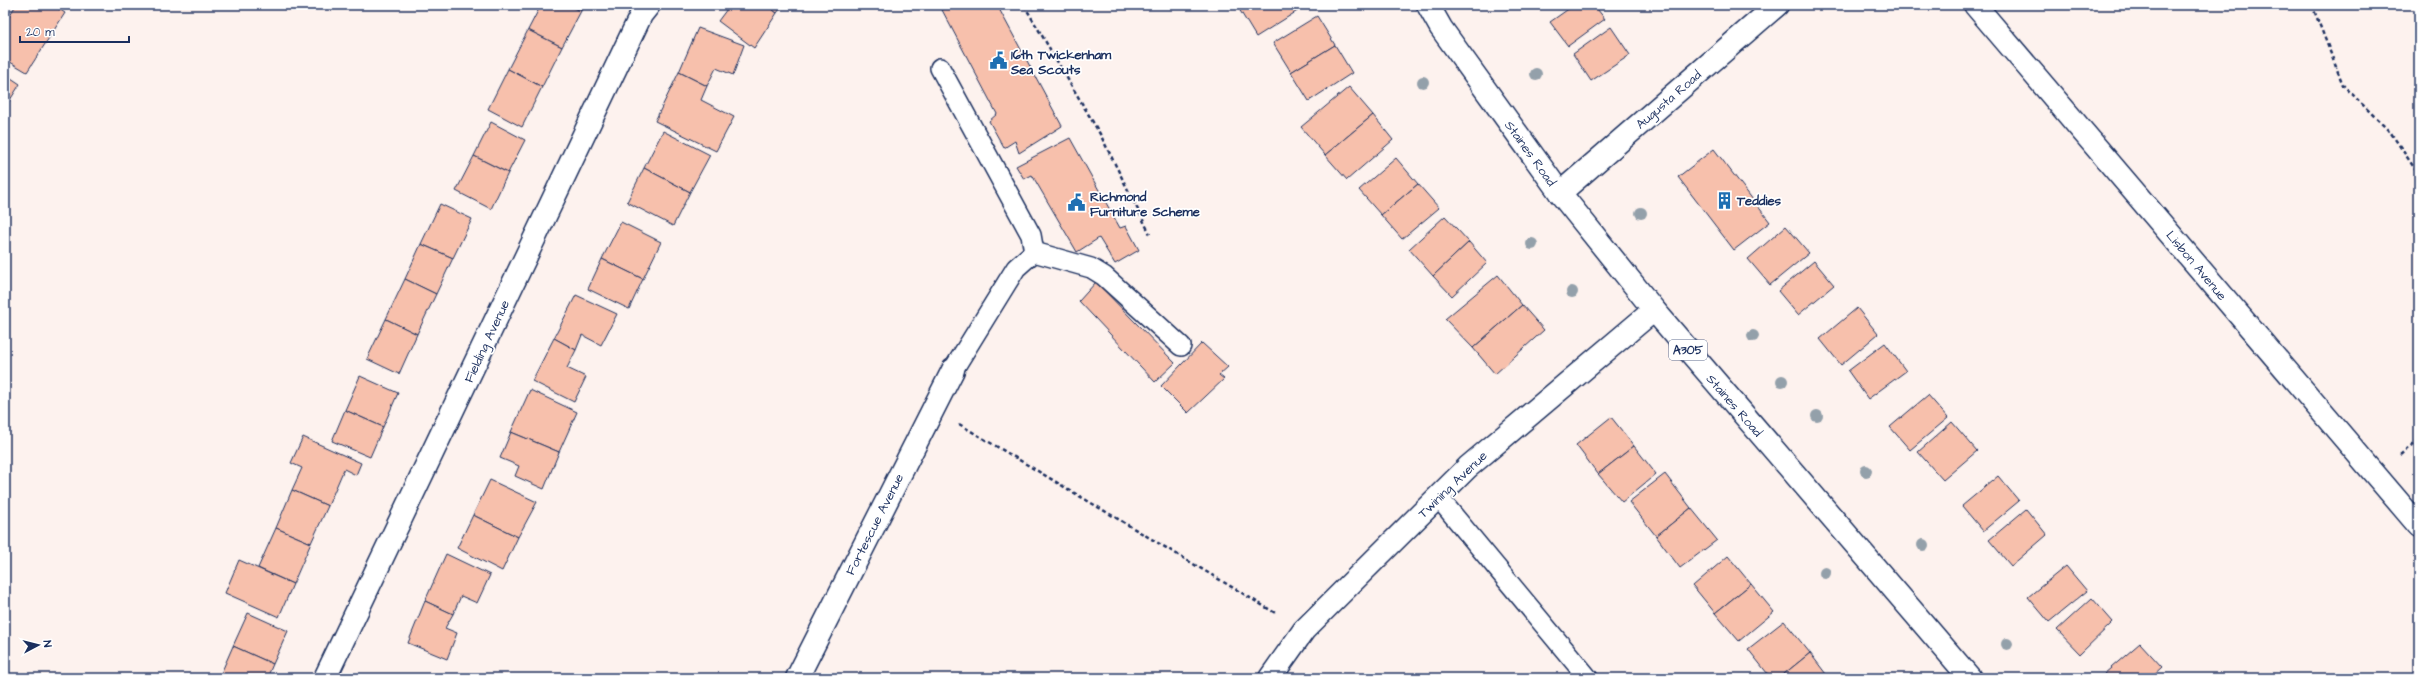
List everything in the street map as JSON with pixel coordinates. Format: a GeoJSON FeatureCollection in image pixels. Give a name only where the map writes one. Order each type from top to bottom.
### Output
{"type":"FeatureCollection","features":[{"type":"Feature","properties":{"kind":"street","name":"Fielding Avenue"},"geometry":{"type":"LineString","coordinates":[[325,678],[641,15],[649,5]]}},
{"type":"Feature","properties":{"kind":"street","name":"Staines Road"},"geometry":{"type":"LineString","coordinates":[[1428,5],[1441,28],[1560,193],[1654,310],[1970,678]]}},
{"type":"Feature","properties":{"kind":"street","name":"Augusta Road"},"geometry":{"type":"LineString","coordinates":[[1560,193],[1777,5]]}},
{"type":"Feature","properties":{"kind":"street","name":"Lisbon Avenue"},"geometry":{"type":"LineString","coordinates":[[1975,5],[2419,526]]}},
{"type":"Feature","properties":{"kind":"street","name":"Twining Avenue"},"geometry":{"type":"LineString","coordinates":[[1270,678],[1304,630],[1468,467],[1654,310]]}},
{"type":"Feature","properties":{"kind":"street","name":"Fortescue Avenue"},"geometry":{"type":"LineString","coordinates":[[797,678],[953,370]]}},
{"type":"Feature","properties":{"kind":"lane"},"geometry":{"type":"LineString","coordinates":[[940,68],[1031,234],[1034,252]]}},
{"type":"Feature","properties":{"kind":"lane"},"geometry":{"type":"LineString","coordinates":[[1034,252],[1091,268],[1098,272],[1181,346]]}},
{"type":"Feature","properties":{"kind":"lane"},"geometry":{"type":"LineString","coordinates":[[953,370],[1016,268],[1034,252]]}},
{"type":"Feature","properties":{"kind":"lane"},"geometry":{"type":"LineString","coordinates":[[1438,497],[1588,678]]}},
{"type":"Feature","properties":{"kind":"path"},"geometry":{"type":"LineString","coordinates":[[1024,5],[1100,134],[1150,234]]}},
{"type":"Feature","properties":{"kind":"path"},"geometry":{"type":"LineString","coordinates":[[2312,5],[2343,85],[2391,133],[2419,175]]}},
{"type":"Feature","properties":{"kind":"path"},"geometry":{"type":"LineString","coordinates":[[933,408],[1304,630]]}},
{"type":"Feature","properties":{"kind":"building"},"geometry":{"type":"Polygon","coordinates":[[[16,5],[53,5],[65,13],[27,72],[5,59],[5,23],[16,5]]]}},
{"type":"Feature","properties":{"kind":"building"},"geometry":{"type":"Polygon","coordinates":[[[541,5],[569,5],[581,11],[562,47],[528,30],[541,5]]]}},
{"type":"Feature","properties":{"kind":"building"},"geometry":{"type":"Polygon","coordinates":[[[569,5],[584,5],[581,11],[569,5]]]}},
{"type":"Feature","properties":{"kind":"building"},"geometry":{"type":"Polygon","coordinates":[[[730,5],[767,5],[777,13],[754,48],[718,21],[730,5]]]}},
{"type":"Feature","properties":{"kind":"building"},"geometry":{"type":"Polygon","coordinates":[[[767,5],[783,5],[777,13],[767,5]]]}},
{"type":"Feature","properties":{"kind":"building","name":"16th Twickenham Sea Scouts"},"geometry":{"type":"Polygon","coordinates":[[[946,5],[997,5],[1062,126],[1019,153],[1015,141],[1004,148],[989,121],[997,114],[941,8],[946,5]]]}},
{"type":"Feature","properties":{"kind":"building"},"geometry":{"type":"Polygon","coordinates":[[[1244,5],[1307,5],[1256,37],[1239,9],[1244,5]]]}},
{"type":"Feature","properties":{"kind":"building"},"geometry":{"type":"Polygon","coordinates":[[[1574,5],[1594,5],[1605,19],[1568,46],[1550,22],[1574,5]]]}},
{"type":"Feature","properties":{"kind":"building"},"geometry":{"type":"Polygon","coordinates":[[[1317,16],[1335,45],[1291,72],[1273,43],[1317,16]]]}},
{"type":"Feature","properties":{"kind":"building"},"geometry":{"type":"Polygon","coordinates":[[[1611,27],[1630,55],[1591,81],[1573,54],[1611,27]]]}},
{"type":"Feature","properties":{"kind":"building"},"geometry":{"type":"Polygon","coordinates":[[[698,28],[744,45],[733,75],[716,68],[707,86],[679,72],[698,28]]]}},
{"type":"Feature","properties":{"kind":"building"},"geometry":{"type":"Polygon","coordinates":[[[528,30],[562,47],[542,87],[508,69],[528,30]]]}},
{"type":"Feature","properties":{"kind":"building"},"geometry":{"type":"Polygon","coordinates":[[[1335,45],[1352,73],[1309,101],[1291,72],[1335,45]]]}},
{"type":"Feature","properties":{"kind":"building"},"geometry":{"type":"Polygon","coordinates":[[[508,69],[542,87],[522,127],[488,109],[508,69]]]}},
{"type":"Feature","properties":{"kind":"building"},"geometry":{"type":"Polygon","coordinates":[[[679,72],[707,86],[701,100],[734,117],[716,151],[655,121],[679,72]]]}},
{"type":"Feature","properties":{"kind":"building"},"geometry":{"type":"Polygon","coordinates":[[[5,74],[20,84],[5,108],[5,74]]]}},
{"type":"Feature","properties":{"kind":"building"},"geometry":{"type":"Polygon","coordinates":[[[1349,87],[1373,115],[1325,155],[1301,127],[1349,87]]]}},
{"type":"Feature","properties":{"kind":"building"},"geometry":{"type":"Polygon","coordinates":[[[1373,115],[1393,140],[1347,180],[1325,155],[1373,115]]]}},
{"type":"Feature","properties":{"kind":"building"},"geometry":{"type":"Polygon","coordinates":[[[491,122],[525,140],[508,173],[474,156],[491,122]]]}},
{"type":"Feature","properties":{"kind":"building"},"geometry":{"type":"Polygon","coordinates":[[[663,131],[710,155],[690,192],[644,168],[663,131]]]}},
{"type":"Feature","properties":{"kind":"building","name":"Richmond Furniture Scheme"},"geometry":{"type":"Polygon","coordinates":[[[1070,138],[1120,228],[1126,226],[1139,250],[1115,264],[1099,238],[1077,252],[1032,175],[1024,179],[1016,166],[1070,138]]]}},
{"type":"Feature","properties":{"kind":"building","name":"Teddies"},"geometry":{"type":"Polygon","coordinates":[[[1714,149],[1770,222],[1734,250],[1678,177],[1714,149]]]}},
{"type":"Feature","properties":{"kind":"building"},"geometry":{"type":"Polygon","coordinates":[[[474,156],[508,173],[491,209],[456,191],[474,156]]]}},
{"type":"Feature","properties":{"kind":"building"},"geometry":{"type":"Polygon","coordinates":[[[1396,158],[1418,184],[1381,215],[1359,190],[1396,158]]]}},
{"type":"Feature","properties":{"kind":"building"},"geometry":{"type":"Polygon","coordinates":[[[644,168],[690,192],[673,226],[627,202],[644,168]]]}},
{"type":"Feature","properties":{"kind":"building"},"geometry":{"type":"Polygon","coordinates":[[[1418,184],[1439,208],[1402,239],[1381,215],[1418,184]]]}},
{"type":"Feature","properties":{"kind":"building"},"geometry":{"type":"Polygon","coordinates":[[[440,204],[472,219],[453,258],[421,244],[440,204]]]}},
{"type":"Feature","properties":{"kind":"building"},"geometry":{"type":"Polygon","coordinates":[[[1445,216],[1469,242],[1433,276],[1409,249],[1445,216]]]}},
{"type":"Feature","properties":{"kind":"building"},"geometry":{"type":"Polygon","coordinates":[[[621,222],[661,242],[643,279],[602,259],[621,222]]]}},
{"type":"Feature","properties":{"kind":"building"},"geometry":{"type":"Polygon","coordinates":[[[1786,226],[1809,253],[1770,285],[1748,259],[1786,226]]]}},
{"type":"Feature","properties":{"kind":"building"},"geometry":{"type":"Polygon","coordinates":[[[1469,242],[1487,263],[1452,296],[1433,276],[1469,242]]]}},
{"type":"Feature","properties":{"kind":"building"},"geometry":{"type":"Polygon","coordinates":[[[421,244],[453,258],[436,294],[405,279],[421,244]]]}},
{"type":"Feature","properties":{"kind":"building"},"geometry":{"type":"Polygon","coordinates":[[[602,259],[643,279],[629,309],[588,289],[602,259]]]}},
{"type":"Feature","properties":{"kind":"building"},"geometry":{"type":"Polygon","coordinates":[[[1814,261],[1834,285],[1798,315],[1778,291],[1814,261]]]}},
{"type":"Feature","properties":{"kind":"building"},"geometry":{"type":"Polygon","coordinates":[[[1498,275],[1522,305],[1473,348],[1445,319],[1498,275]]]}},
{"type":"Feature","properties":{"kind":"building"},"geometry":{"type":"Polygon","coordinates":[[[405,279],[436,294],[417,334],[386,319],[405,279]]]}},
{"type":"Feature","properties":{"kind":"building"},"geometry":{"type":"Polygon","coordinates":[[[1096,282],[1175,363],[1155,382],[1079,301],[1096,282]]]}},
{"type":"Feature","properties":{"kind":"building"},"geometry":{"type":"Polygon","coordinates":[[[576,295],[617,314],[601,345],[582,335],[576,350],[554,338],[576,295]]]}},
{"type":"Feature","properties":{"kind":"building"},"geometry":{"type":"Polygon","coordinates":[[[1522,305],[1544,330],[1495,374],[1473,348],[1522,305]]]}},
{"type":"Feature","properties":{"kind":"building"},"geometry":{"type":"Polygon","coordinates":[[[1857,308],[1878,334],[1841,365],[1820,339],[1857,308]]]}},
{"type":"Feature","properties":{"kind":"building"},"geometry":{"type":"Polygon","coordinates":[[[386,319],[417,334],[399,374],[367,359],[386,319]]]}},
{"type":"Feature","properties":{"kind":"building"},"geometry":{"type":"Polygon","coordinates":[[[554,338],[576,350],[567,368],[586,377],[574,402],[532,381],[554,338]]]}},
{"type":"Feature","properties":{"kind":"building"},"geometry":{"type":"Polygon","coordinates":[[[1202,343],[1228,367],[1219,375],[1224,379],[1188,413],[1161,386],[1202,343]]]}},
{"type":"Feature","properties":{"kind":"building"},"geometry":{"type":"Polygon","coordinates":[[[1885,343],[1906,371],[1868,399],[1848,371],[1885,343]]]}},
{"type":"Feature","properties":{"kind":"building"},"geometry":{"type":"Polygon","coordinates":[[[360,376],[398,393],[383,427],[345,410],[360,376]]]}},
{"type":"Feature","properties":{"kind":"building"},"geometry":{"type":"Polygon","coordinates":[[[530,390],[577,412],[559,452],[511,432],[530,390]]]}},
{"type":"Feature","properties":{"kind":"building"},"geometry":{"type":"Polygon","coordinates":[[[1928,395],[1948,418],[1910,450],[1890,427],[1928,395]]]}},
{"type":"Feature","properties":{"kind":"building"},"geometry":{"type":"Polygon","coordinates":[[[345,410],[383,427],[370,457],[332,441],[345,410]]]}},
{"type":"Feature","properties":{"kind":"building"},"geometry":{"type":"Polygon","coordinates":[[[1611,417],[1634,446],[1598,474],[1576,445],[1611,417]]]}},
{"type":"Feature","properties":{"kind":"building"},"geometry":{"type":"Polygon","coordinates":[[[1952,422],[1977,451],[1943,480],[1918,452],[1952,422]]]}},
{"type":"Feature","properties":{"kind":"building"},"geometry":{"type":"Polygon","coordinates":[[[511,432],[559,452],[544,489],[515,476],[519,466],[500,458],[511,432]]]}},
{"type":"Feature","properties":{"kind":"building"},"geometry":{"type":"Polygon","coordinates":[[[303,437],[361,463],[356,475],[344,469],[328,506],[292,490],[302,468],[291,463],[303,437]]]}},
{"type":"Feature","properties":{"kind":"building"},"geometry":{"type":"Polygon","coordinates":[[[1634,446],[1656,474],[1622,502],[1598,474],[1634,446]]]}},
{"type":"Feature","properties":{"kind":"building"},"geometry":{"type":"Polygon","coordinates":[[[1665,474],[1691,508],[1656,536],[1629,502],[1665,474]]]}},
{"type":"Feature","properties":{"kind":"building"},"geometry":{"type":"Polygon","coordinates":[[[1998,476],[2019,501],[1983,531],[1962,506],[1998,476]]]}},
{"type":"Feature","properties":{"kind":"building"},"geometry":{"type":"Polygon","coordinates":[[[490,480],[537,502],[518,537],[473,515],[490,480]]]}},
{"type":"Feature","properties":{"kind":"building"},"geometry":{"type":"Polygon","coordinates":[[[292,490],[328,506],[311,543],[276,528],[292,490]]]}},
{"type":"Feature","properties":{"kind":"building"},"geometry":{"type":"Polygon","coordinates":[[[1691,508],[1717,540],[1680,568],[1656,536],[1691,508]]]}},
{"type":"Feature","properties":{"kind":"building"},"geometry":{"type":"Polygon","coordinates":[[[2026,509],[2047,535],[2011,566],[1989,540],[2026,509]]]}},
{"type":"Feature","properties":{"kind":"building"},"geometry":{"type":"Polygon","coordinates":[[[473,515],[518,537],[502,571],[457,548],[473,515]]]}},
{"type":"Feature","properties":{"kind":"building"},"geometry":{"type":"Polygon","coordinates":[[[276,528],[311,543],[293,584],[258,568],[276,528]]]}},
{"type":"Feature","properties":{"kind":"building"},"geometry":{"type":"Polygon","coordinates":[[[446,554],[490,575],[477,603],[461,596],[453,614],[425,601],[446,554]]]}},
{"type":"Feature","properties":{"kind":"building"},"geometry":{"type":"Polygon","coordinates":[[[1728,556],[1751,584],[1715,613],[1693,586],[1728,556]]]}},
{"type":"Feature","properties":{"kind":"building"},"geometry":{"type":"Polygon","coordinates":[[[239,560],[293,584],[279,617],[225,593],[239,560]]]}},
{"type":"Feature","properties":{"kind":"building"},"geometry":{"type":"Polygon","coordinates":[[[2066,566],[2087,591],[2049,622],[2028,597],[2066,566]]]}},
{"type":"Feature","properties":{"kind":"building"},"geometry":{"type":"Polygon","coordinates":[[[1751,584],[1774,612],[1739,641],[1715,613],[1751,584]]]}},
{"type":"Feature","properties":{"kind":"building"},"geometry":{"type":"Polygon","coordinates":[[[2092,598],[2113,622],[2080,654],[2057,630],[2092,598]]]}},
{"type":"Feature","properties":{"kind":"building"},"geometry":{"type":"Polygon","coordinates":[[[425,601],[453,614],[445,628],[457,633],[447,659],[408,643],[425,601]]]}},
{"type":"Feature","properties":{"kind":"building"},"geometry":{"type":"Polygon","coordinates":[[[248,613],[288,631],[273,664],[233,646],[248,613]]]}},
{"type":"Feature","properties":{"kind":"building"},"geometry":{"type":"Polygon","coordinates":[[[1784,621],[1810,653],[1779,678],[1771,678],[1748,649],[1784,621]]]}},
{"type":"Feature","properties":{"kind":"building"},"geometry":{"type":"Polygon","coordinates":[[[2140,643],[2162,667],[2150,678],[2107,678],[2104,674],[2140,643]]]}},
{"type":"Feature","properties":{"kind":"building"},"geometry":{"type":"Polygon","coordinates":[[[233,646],[273,664],[267,678],[219,678],[233,646]]]}},
{"type":"Feature","properties":{"kind":"building"},"geometry":{"type":"Polygon","coordinates":[[[1810,653],[1829,678],[1779,678],[1810,653]]]}},
{"type":"Feature","properties":{"kind":"place","name":"16th Twickenham Sea Scouts"},"geometry":{"type":"Point","coordinates":[998,61]}},
{"type":"Feature","properties":{"kind":"place","name":"Teddies"},"geometry":{"type":"Point","coordinates":[1724,200]}},
{"type":"Feature","properties":{"kind":"place","name":"Richmond Furniture Scheme"},"geometry":{"type":"Point","coordinates":[1077,203]}}]}
